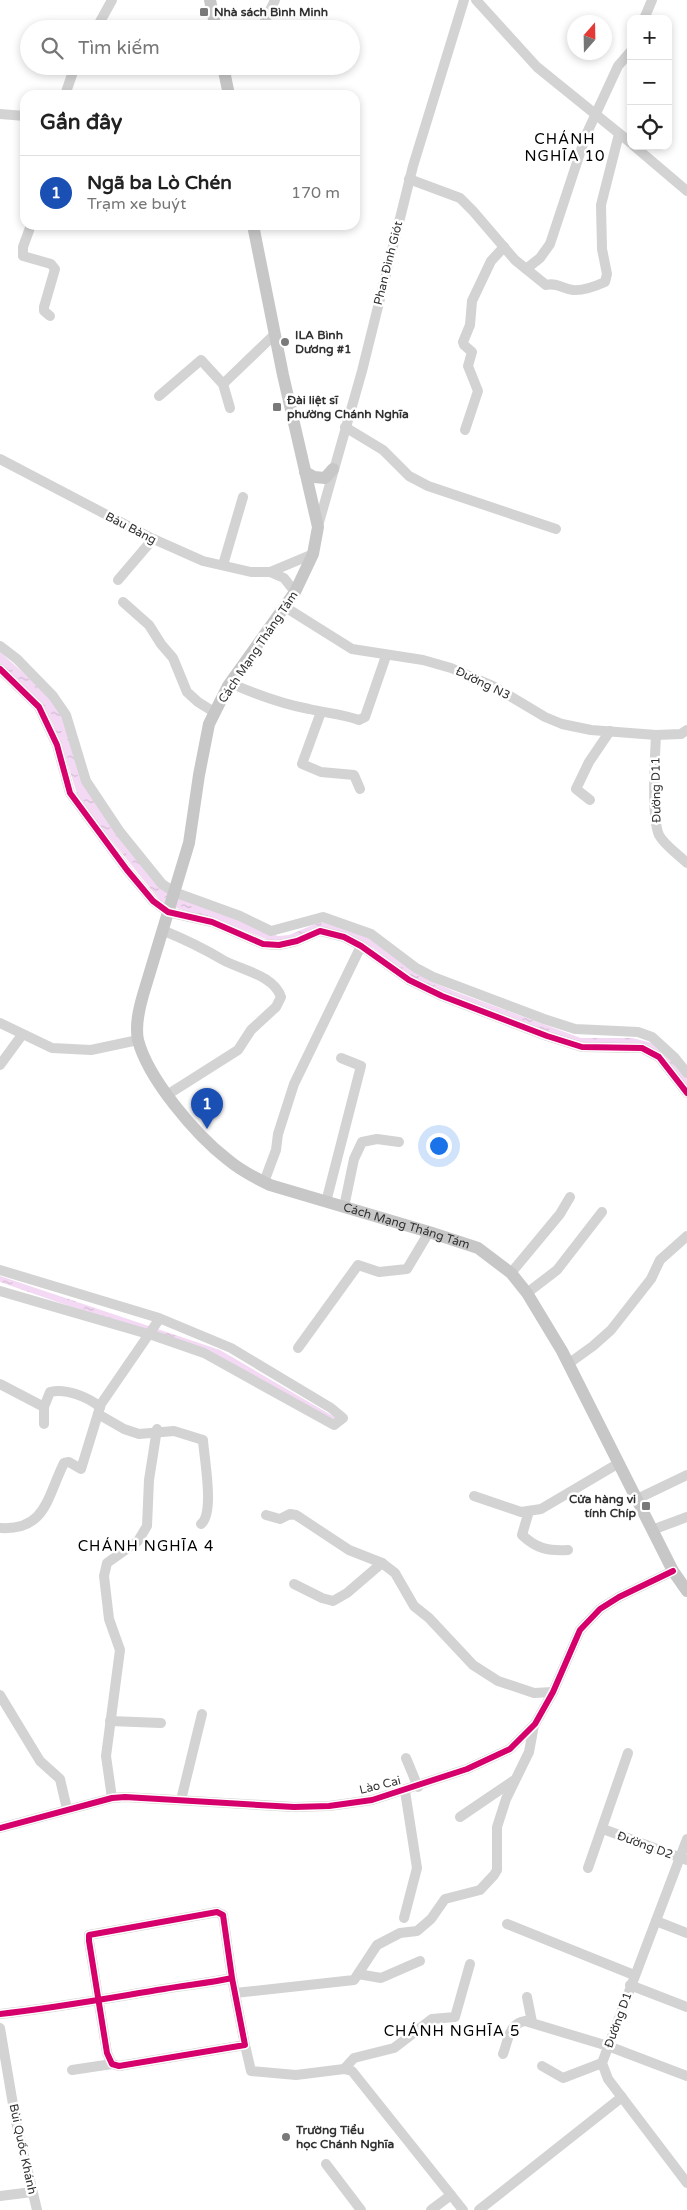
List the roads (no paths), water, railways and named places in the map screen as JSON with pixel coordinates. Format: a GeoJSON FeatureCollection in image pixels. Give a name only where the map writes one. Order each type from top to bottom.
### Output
{"type":"FeatureCollection","features":[{"type":"Feature","properties":{"kind":"main road"},"geometry":{"type":"LineString","coordinates":[[210,0],[214,20]]}},
{"type":"Feature","properties":{"kind":"main road"},"geometry":{"type":"LineString","coordinates":[[225,75],[227,90]]}},
{"type":"Feature","properties":{"kind":"main road","name":"Cách Mạng Tháng Tám"},"geometry":{"type":"LineString","coordinates":[[254,230],[318,527],[313,554],[295,592],[230,683],[214,712],[205,737],[189,843],[137,1018],[138,1040],[149,1064],[167,1094],[191,1124],[226,1159],[264,1182],[478,1248],[511,1274],[528,1293],[568,1364],[652,1530],[673,1570],[687,1591]]}},
{"type":"Feature","properties":{"kind":"main road"},"geometry":{"type":"LineString","coordinates":[[305,472],[314,477],[325,478],[333,468]]}},
{"type":"Feature","properties":{"kind":"street"},"geometry":{"type":"LineString","coordinates":[[101,20],[112,0]]}},
{"type":"Feature","properties":{"kind":"street"},"geometry":{"type":"LineString","coordinates":[[265,20],[275,0]]}},
{"type":"Feature","properties":{"kind":"street","name":"Phan Đình Giót"},"geometry":{"type":"LineString","coordinates":[[318,527],[333,468],[362,371],[410,180],[464,0]]}},
{"type":"Feature","properties":{"kind":"street"},"geometry":{"type":"LineString","coordinates":[[476,0],[536,67],[627,140]]}},
{"type":"Feature","properties":{"kind":"street"},"geometry":{"type":"LineString","coordinates":[[646,15],[652,0]]}},
{"type":"Feature","properties":{"kind":"street"},"geometry":{"type":"LineString","coordinates":[[526,270],[540,258],[550,244],[586,135],[618,66],[627,56]]}},
{"type":"Feature","properties":{"kind":"street"},"geometry":{"type":"LineString","coordinates":[[67,90],[72,75]]}},
{"type":"Feature","properties":{"kind":"street"},"geometry":{"type":"LineString","coordinates":[[0,114],[20,116]]}},
{"type":"Feature","properties":{"kind":"street"},"geometry":{"type":"LineString","coordinates":[[410,180],[460,198],[526,270],[546,285],[552,284],[573,290],[605,282],[607,274],[602,249],[601,205],[619,134]]}},
{"type":"Feature","properties":{"kind":"street"},"geometry":{"type":"LineString","coordinates":[[639,150],[687,191]]}},
{"type":"Feature","properties":{"kind":"street"},"geometry":{"type":"LineString","coordinates":[[29,230],[23,247],[23,256],[51,264],[55,269],[44,307],[44,311],[50,316]]}},
{"type":"Feature","properties":{"kind":"street"},"geometry":{"type":"LineString","coordinates":[[465,430],[478,391],[469,370],[472,352],[464,346],[463,342],[470,325],[472,301],[491,261],[504,247]]}},
{"type":"Feature","properties":{"kind":"street"},"geometry":{"type":"LineString","coordinates":[[223,384],[275,334]]}},
{"type":"Feature","properties":{"kind":"street"},"geometry":{"type":"LineString","coordinates":[[159,396],[201,360],[223,384],[230,408]]}},
{"type":"Feature","properties":{"kind":"street"},"geometry":{"type":"LineString","coordinates":[[345,427],[384,450],[409,476],[422,483],[556,529]]}},
{"type":"Feature","properties":{"kind":"street","name":"Bàu Bàng"},"geometry":{"type":"LineString","coordinates":[[2,463],[153,539],[203,561],[251,572],[270,572]]}},
{"type":"Feature","properties":{"kind":"street"},"geometry":{"type":"LineString","coordinates":[[223,566],[243,498]]}},
{"type":"Feature","properties":{"kind":"street"},"geometry":{"type":"LineString","coordinates":[[118,580],[153,539]]}},
{"type":"Feature","properties":{"kind":"street"},"geometry":{"type":"LineString","coordinates":[[270,572],[313,554]]}},
{"type":"Feature","properties":{"kind":"street"},"geometry":{"type":"LineString","coordinates":[[270,572],[284,578],[295,592]]}},
{"type":"Feature","properties":{"kind":"street"},"geometry":{"type":"LineString","coordinates":[[123,602],[148,625],[173,658],[187,692],[214,712]]}},
{"type":"Feature","properties":{"kind":"street","name":"Đường N3"},"geometry":{"type":"LineString","coordinates":[[285,608],[352,649],[386,656],[423,660],[451,668],[493,686],[545,717],[562,724],[656,735],[676,734],[687,730]]}},
{"type":"Feature","properties":{"kind":"street"},"geometry":{"type":"LineString","coordinates":[[0,646],[17,659],[53,696],[66,715],[86,781],[106,812],[162,884],[174,892],[240,916],[271,931],[315,917],[325,917],[371,934],[416,968],[433,977],[575,1030],[638,1032],[652,1036],[661,1043],[687,1073]]}},
{"type":"Feature","properties":{"kind":"street"},"geometry":{"type":"LineString","coordinates":[[230,683],[257,695],[321,712],[362,719],[386,656]]}},
{"type":"Feature","properties":{"kind":"street"},"geometry":{"type":"LineString","coordinates":[[0,669],[39,707],[59,751],[70,793],[153,901],[169,910],[212,922],[263,944],[279,946],[320,931],[344,937],[361,946],[409,980],[442,996],[546,1036],[582,1047],[642,1048],[659,1057],[687,1093]]}},
{"type":"Feature","properties":{"kind":"street"},"geometry":{"type":"LineString","coordinates":[[321,712],[302,764],[321,772],[354,775],[360,789]]}},
{"type":"Feature","properties":{"kind":"street"},"geometry":{"type":"LineString","coordinates":[[590,800],[576,790],[588,762],[610,731]]}},
{"type":"Feature","properties":{"kind":"street","name":"Đường D11"},"geometry":{"type":"LineString","coordinates":[[656,735],[654,780],[657,828],[660,838],[687,863]]}},
{"type":"Feature","properties":{"kind":"street"},"geometry":{"type":"LineString","coordinates":[[59,751],[76,744]]}},
{"type":"Feature","properties":{"kind":"street"},"geometry":{"type":"LineString","coordinates":[[320,931],[325,917]]}},
{"type":"Feature","properties":{"kind":"street"},"geometry":{"type":"LineString","coordinates":[[162,930],[195,943],[223,960],[264,978],[280,991],[281,997],[276,1007],[251,1030],[238,1050],[167,1094]]}},
{"type":"Feature","properties":{"kind":"street"},"geometry":{"type":"LineString","coordinates":[[264,1182],[276,1150],[278,1134],[294,1084],[361,946]]}},
{"type":"Feature","properties":{"kind":"street"},"geometry":{"type":"LineString","coordinates":[[0,1023],[52,1048],[92,1050],[138,1040]]}},
{"type":"Feature","properties":{"kind":"street"},"geometry":{"type":"LineString","coordinates":[[601,1030],[602,1048]]}},
{"type":"Feature","properties":{"kind":"street"},"geometry":{"type":"LineString","coordinates":[[0,1065],[22,1035]]}},
{"type":"Feature","properties":{"kind":"street"},"geometry":{"type":"LineString","coordinates":[[326,1202],[361,1066],[341,1058]]}},
{"type":"Feature","properties":{"kind":"street"},"geometry":{"type":"LineString","coordinates":[[344,1208],[354,1159],[362,1142],[376,1139],[399,1142]]}},
{"type":"Feature","properties":{"kind":"street"},"geometry":{"type":"LineString","coordinates":[[511,1274],[560,1214],[570,1197]]}},
{"type":"Feature","properties":{"kind":"street"},"geometry":{"type":"LineString","coordinates":[[528,1293],[557,1270],[602,1212]]}},
{"type":"Feature","properties":{"kind":"street"},"geometry":{"type":"LineString","coordinates":[[298,1348],[358,1266],[379,1272],[407,1269],[429,1232]]}},
{"type":"Feature","properties":{"kind":"street"},"geometry":{"type":"LineString","coordinates":[[568,1364],[594,1346],[610,1330],[651,1279],[660,1260],[687,1236]]}},
{"type":"Feature","properties":{"kind":"street"},"geometry":{"type":"LineString","coordinates":[[0,1270],[159,1318],[231,1348],[331,1408],[343,1418],[334,1425],[204,1353],[148,1333],[0,1291]]}},
{"type":"Feature","properties":{"kind":"street"},"geometry":{"type":"LineString","coordinates":[[0,1528],[23,1528],[32,1523],[47,1500],[64,1463],[69,1462],[81,1468],[99,1410],[148,1333],[158,1321]]}},
{"type":"Feature","properties":{"kind":"street"},"geometry":{"type":"LineString","coordinates":[[0,1384],[44,1407]]}},
{"type":"Feature","properties":{"kind":"street"},"geometry":{"type":"LineString","coordinates":[[44,1424],[44,1407],[50,1392],[57,1390],[87,1396],[99,1410],[124,1429],[139,1434],[157,1431],[183,1433],[202,1440],[208,1487],[206,1517],[201,1524]]}},
{"type":"Feature","properties":{"kind":"street"},"geometry":{"type":"LineString","coordinates":[[112,1798],[106,1756],[120,1650],[109,1619],[104,1576],[107,1563],[138,1541],[147,1526],[149,1480],[157,1431]]}},
{"type":"Feature","properties":{"kind":"street"},"geometry":{"type":"LineString","coordinates":[[474,1496],[521,1512],[541,1510],[619,1463]]}},
{"type":"Feature","properties":{"kind":"street"},"geometry":{"type":"LineString","coordinates":[[637,1499],[687,1475]]}},
{"type":"Feature","properties":{"kind":"street"},"geometry":{"type":"LineString","coordinates":[[529,1511],[522,1536],[533,1545],[549,1551],[568,1550]]}},
{"type":"Feature","properties":{"kind":"street"},"geometry":{"type":"LineString","coordinates":[[266,1515],[280,1520],[290,1514],[296,1515],[349,1550],[382,1563],[395,1573],[414,1606],[429,1618],[473,1664],[498,1681],[534,1693],[553,1692]]}},
{"type":"Feature","properties":{"kind":"street"},"geometry":{"type":"LineString","coordinates":[[652,1530],[687,1517]]}},
{"type":"Feature","properties":{"kind":"street"},"geometry":{"type":"LineString","coordinates":[[294,1584],[322,1598],[333,1601],[347,1593],[382,1563]]}},
{"type":"Feature","properties":{"kind":"street","name":"Lào Cai"},"geometry":{"type":"LineString","coordinates":[[0,1828],[112,1798],[294,1807],[351,1804],[418,1787],[495,1758],[510,1749],[535,1724],[553,1692],[580,1630],[600,1609],[619,1597],[673,1570]]}},
{"type":"Feature","properties":{"kind":"street"},"geometry":{"type":"LineString","coordinates":[[0,1696],[40,1761],[60,1779],[67,1809]]}},
{"type":"Feature","properties":{"kind":"street"},"geometry":{"type":"LineString","coordinates":[[181,1800],[202,1714]]}},
{"type":"Feature","properties":{"kind":"street"},"geometry":{"type":"LineString","coordinates":[[110,1721],[161,1722]]}},
{"type":"Feature","properties":{"kind":"street"},"geometry":{"type":"LineString","coordinates":[[235,1992],[354,1980],[373,1950],[382,1940],[400,1933],[417,1931],[431,1919],[444,1899],[480,1890],[497,1870],[497,1827],[514,1780],[529,1752],[535,1724]]}},
{"type":"Feature","properties":{"kind":"street"},"geometry":{"type":"LineString","coordinates":[[588,1868],[628,1754]]}},
{"type":"Feature","properties":{"kind":"street"},"geometry":{"type":"LineString","coordinates":[[406,1758],[418,1787]]}},
{"type":"Feature","properties":{"kind":"street"},"geometry":{"type":"LineString","coordinates":[[460,1817],[514,1780]]}},
{"type":"Feature","properties":{"kind":"street"},"geometry":{"type":"LineString","coordinates":[[404,1918],[416,1868],[405,1791]]}},
{"type":"Feature","properties":{"kind":"street","name":"Đường D2"},"geometry":{"type":"LineString","coordinates":[[603,1829],[684,1859]]}},
{"type":"Feature","properties":{"kind":"street","name":"Đường D1"},"geometry":{"type":"LineString","coordinates":[[687,1839],[684,1859],[656,1920],[602,2063],[608,2079],[687,2183]]}},
{"type":"Feature","properties":{"kind":"street"},"geometry":{"type":"LineString","coordinates":[[112,2064],[107,2053],[89,1935],[217,1912],[223,1915],[232,1978],[251,2071],[296,2075],[344,2069],[352,2071],[463,2210]]}},
{"type":"Feature","properties":{"kind":"street"},"geometry":{"type":"LineString","coordinates":[[656,1920],[687,1933]]}},
{"type":"Feature","properties":{"kind":"street"},"geometry":{"type":"LineString","coordinates":[[507,1924],[687,2006]]}},
{"type":"Feature","properties":{"kind":"street"},"geometry":{"type":"LineString","coordinates":[[358,1974],[381,1978],[420,1961]]}},
{"type":"Feature","properties":{"kind":"street"},"geometry":{"type":"LineString","coordinates":[[344,2069],[354,2058],[394,2048],[432,2019],[455,2017],[470,1964]]}},
{"type":"Feature","properties":{"kind":"street"},"geometry":{"type":"LineString","coordinates":[[0,2014],[232,1978]]}},
{"type":"Feature","properties":{"kind":"street"},"geometry":{"type":"LineString","coordinates":[[528,1997],[532,2022]]}},
{"type":"Feature","properties":{"kind":"street"},"geometry":{"type":"LineString","coordinates":[[503,2054],[513,2026],[520,2022],[532,2022],[608,2046],[687,2076]]}},
{"type":"Feature","properties":{"kind":"street","name":"Bùi Quốc Khánh"},"geometry":{"type":"LineString","coordinates":[[0,2028],[16,2122],[37,2210]]}},
{"type":"Feature","properties":{"kind":"street"},"geometry":{"type":"LineString","coordinates":[[72,2070],[112,2064],[119,2066],[245,2045]]}},
{"type":"Feature","properties":{"kind":"street"},"geometry":{"type":"LineString","coordinates":[[542,2066],[563,2078],[602,2063]]}},
{"type":"Feature","properties":{"kind":"street"},"geometry":{"type":"LineString","coordinates":[[479,2210],[622,2097]]}},
{"type":"Feature","properties":{"kind":"street"},"geometry":{"type":"LineString","coordinates":[[326,2164],[361,2210]]}},
{"type":"Feature","properties":{"kind":"street"},"geometry":{"type":"LineString","coordinates":[[0,2196],[32,2192]]}},
{"type":"Feature","properties":{"kind":"street"},"geometry":{"type":"LineString","coordinates":[[431,2210],[451,2195]]}},
{"type":"Feature","properties":{"kind":"water"},"geometry":{"type":"Polygon","coordinates":[[[0,652],[55,701],[72,736],[89,792],[165,889],[278,936],[289,935],[320,922],[334,923],[377,942],[428,980],[456,992],[581,1038],[632,1038],[656,1044],[687,1076],[687,1087],[655,1051],[580,1045],[424,987],[373,948],[332,930],[276,943],[221,921],[161,902],[79,800],[60,740],[51,720],[40,702],[0,665],[0,652]]]}},
{"type":"Feature","properties":{"kind":"water"},"geometry":{"type":"Polygon","coordinates":[[[0,1276],[220,1350],[338,1419],[334,1420],[224,1360],[0,1282],[0,1276]]]}},
{"type":"Feature","properties":{"kind":"place","name":"Nhà sách Bình Minh"},"geometry":{"type":"Point","coordinates":[204,12]}},
{"type":"Feature","properties":{"kind":"place","name":"ILA Bình Dương #1"},"geometry":{"type":"Point","coordinates":[285,342]}},
{"type":"Feature","properties":{"kind":"place","name":"Đài liệt sĩ phường Chánh Nghĩa"},"geometry":{"type":"Point","coordinates":[277,407]}},
{"type":"Feature","properties":{"kind":"place","name":"Ngã ba Lò Chén"},"geometry":{"type":"Point","coordinates":[207,1129]}},
{"type":"Feature","properties":{"kind":"place","name":"Cửa hàng vi tính Chíp"},"geometry":{"type":"Point","coordinates":[646,1506]}},
{"type":"Feature","properties":{"kind":"place","name":"Trường Tiểu học Chánh Nghĩa"},"geometry":{"type":"Point","coordinates":[286,2137]}},
{"type":"Feature","properties":{"kind":"district","name":"CHÁNH NGHĨA 10"},"geometry":{"type":"Point","coordinates":[565,148]}},
{"type":"Feature","properties":{"kind":"district","name":"CHÁNH NGHĨA 4"},"geometry":{"type":"Point","coordinates":[146,1546]}},
{"type":"Feature","properties":{"kind":"district","name":"CHÁNH NGHĨA 5"},"geometry":{"type":"Point","coordinates":[452,2031]}}]}
